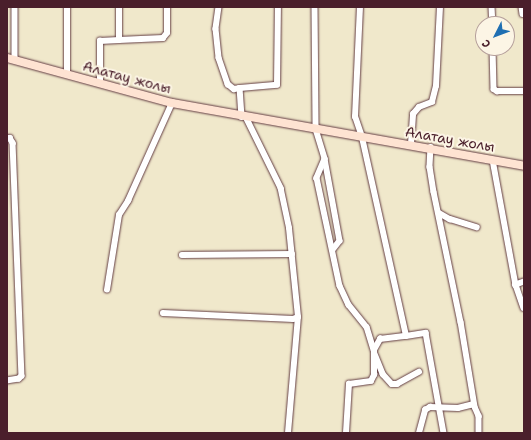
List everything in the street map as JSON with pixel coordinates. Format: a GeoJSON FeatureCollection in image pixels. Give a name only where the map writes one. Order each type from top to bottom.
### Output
{"type":"FeatureCollection","features":[{"type":"Feature","properties":{"kind":"main road","name":"Алатау жолы"},"geometry":{"type":"LineString","coordinates":[[11,59],[172,102],[247,118],[411,144],[524,166]]}},
{"type":"Feature","properties":{"kind":"street"},"geometry":{"type":"LineString","coordinates":[[11,59],[15,7]]}},
{"type":"Feature","properties":{"kind":"street"},"geometry":{"type":"LineString","coordinates":[[67,7],[67,74]]}},
{"type":"Feature","properties":{"kind":"street"},"geometry":{"type":"LineString","coordinates":[[119,7],[119,40]]}},
{"type":"Feature","properties":{"kind":"street"},"geometry":{"type":"LineString","coordinates":[[100,83],[100,41],[163,38],[167,33],[167,7]]}},
{"type":"Feature","properties":{"kind":"street"},"geometry":{"type":"LineString","coordinates":[[219,7],[216,29],[219,58],[228,84],[234,89],[277,84],[278,7]]}},
{"type":"Feature","properties":{"kind":"street"},"geometry":{"type":"LineString","coordinates":[[315,7],[316,129],[325,159],[340,241],[333,250]]}},
{"type":"Feature","properties":{"kind":"street"},"geometry":{"type":"LineString","coordinates":[[360,7],[355,117],[362,137],[406,336]]}},
{"type":"Feature","properties":{"kind":"street"},"geometry":{"type":"LineString","coordinates":[[411,144],[413,114],[419,107],[432,102],[436,86],[440,7]]}},
{"type":"Feature","properties":{"kind":"street"},"geometry":{"type":"LineString","coordinates":[[522,7],[523,14]]}},
{"type":"Feature","properties":{"kind":"street"},"geometry":{"type":"LineString","coordinates":[[493,56],[494,89],[497,91],[524,91]]}},
{"type":"Feature","properties":{"kind":"street"},"geometry":{"type":"LineString","coordinates":[[240,88],[247,118],[281,189],[292,254],[298,316],[288,433]]}},
{"type":"Feature","properties":{"kind":"street"},"geometry":{"type":"LineString","coordinates":[[107,290],[119,215],[128,200],[172,102]]}},
{"type":"Feature","properties":{"kind":"street"},"geometry":{"type":"LineString","coordinates":[[7,138],[10,138],[13,143],[22,376],[19,379],[7,381]]}},
{"type":"Feature","properties":{"kind":"street"},"geometry":{"type":"LineString","coordinates":[[431,148],[430,167],[461,322],[474,404],[479,416],[479,433]]}},
{"type":"Feature","properties":{"kind":"street"},"geometry":{"type":"LineString","coordinates":[[325,159],[317,178],[340,286],[349,305],[367,327],[383,374],[392,384],[397,384],[419,372]]}},
{"type":"Feature","properties":{"kind":"street"},"geometry":{"type":"LineString","coordinates":[[493,160],[516,286],[524,308]]}},
{"type":"Feature","properties":{"kind":"street"},"geometry":{"type":"LineString","coordinates":[[439,213],[450,219],[477,227]]}},
{"type":"Feature","properties":{"kind":"street"},"geometry":{"type":"LineString","coordinates":[[182,255],[292,254]]}},
{"type":"Feature","properties":{"kind":"street"},"geometry":{"type":"LineString","coordinates":[[516,286],[524,282]]}},
{"type":"Feature","properties":{"kind":"street"},"geometry":{"type":"LineString","coordinates":[[163,313],[293,319],[298,316]]}},
{"type":"Feature","properties":{"kind":"street"},"geometry":{"type":"LineString","coordinates":[[346,433],[349,384],[371,381],[374,375],[374,350],[380,339],[426,333],[444,433]]}},
{"type":"Feature","properties":{"kind":"street"},"geometry":{"type":"LineString","coordinates":[[419,433],[425,410],[430,407],[458,408],[474,404]]}}]}
